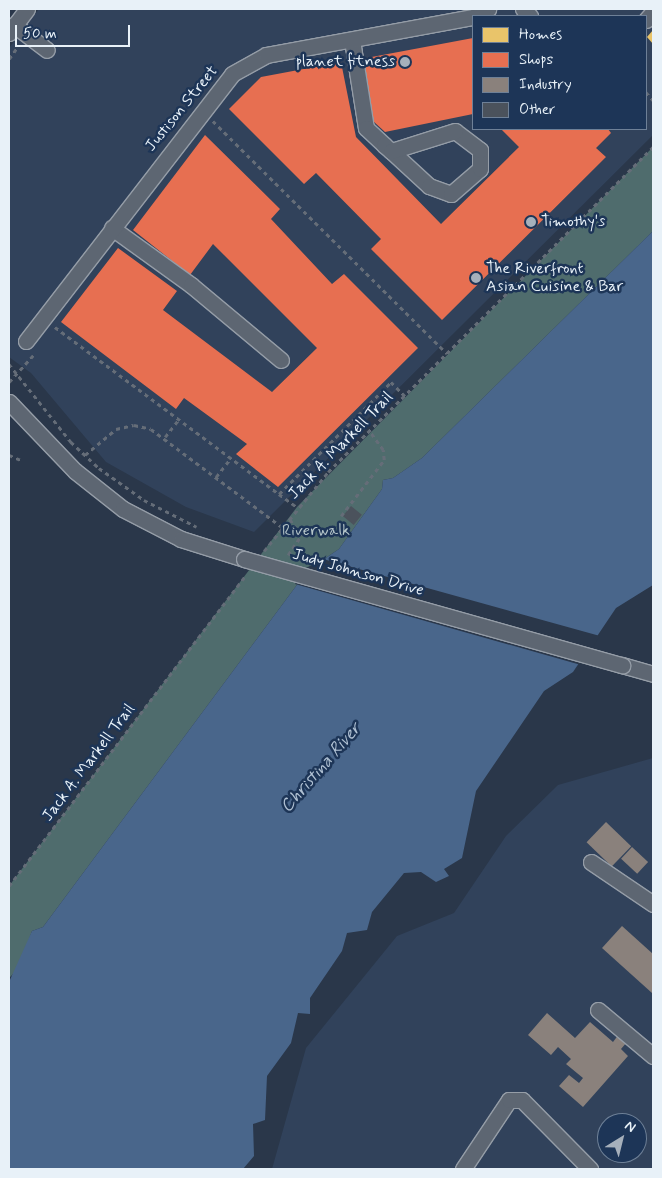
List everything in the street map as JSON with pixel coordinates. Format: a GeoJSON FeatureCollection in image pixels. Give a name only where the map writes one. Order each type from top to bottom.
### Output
{"type":"FeatureCollection","features":[{"type":"Feature","properties":{"kind":"street"},"geometry":{"type":"LineString","coordinates":[[27,9],[12,29],[47,50]]}},
{"type":"Feature","properties":{"kind":"street","name":"Justison Street"},"geometry":{"type":"LineString","coordinates":[[26,341],[201,109],[232,74],[258,58],[472,17]]}},
{"type":"Feature","properties":{"kind":"street"},"geometry":{"type":"LineString","coordinates":[[352,40],[366,128],[390,151],[429,186],[451,194],[480,169],[480,150],[456,131],[390,151]]}},
{"type":"Feature","properties":{"kind":"street"},"geometry":{"type":"LineString","coordinates":[[112,228],[191,285],[281,360]]}},
{"type":"Feature","properties":{"kind":"street","name":"Judy Johnson Drive"},"geometry":{"type":"LineString","coordinates":[[9,402],[75,471],[124,509],[182,539],[250,563],[653,674]]}},
{"type":"Feature","properties":{"kind":"street"},"geometry":{"type":"LineString","coordinates":[[591,862],[653,904]]}},
{"type":"Feature","properties":{"kind":"street"},"geometry":{"type":"LineString","coordinates":[[598,1010],[653,1056]]}},
{"type":"Feature","properties":{"kind":"street"},"geometry":{"type":"LineString","coordinates":[[463,1169],[509,1100],[522,1100],[590,1169]]}},
{"type":"Feature","properties":{"kind":"path"},"geometry":{"type":"LineString","coordinates":[[201,109],[447,353]]}},
{"type":"Feature","properties":{"kind":"path","name":"Jack A. Markell Trail"},"geometry":{"type":"LineString","coordinates":[[9,886],[250,563],[297,507],[447,353],[653,147]]}},
{"type":"Feature","properties":{"kind":"path"},"geometry":{"type":"LineString","coordinates":[[43,319],[297,507]]}},
{"type":"Feature","properties":{"kind":"path"},"geometry":{"type":"LineString","coordinates":[[9,364],[85,456],[129,491],[204,529]]}},
{"type":"Feature","properties":{"kind":"path"},"geometry":{"type":"LineString","coordinates":[[279,494],[391,382],[405,396]]}},
{"type":"Feature","properties":{"kind":"path"},"geometry":{"type":"LineString","coordinates":[[165,437],[179,419]]}},
{"type":"Feature","properties":{"kind":"path"},"geometry":{"type":"LineString","coordinates":[[85,456],[108,433],[124,426],[142,426],[165,437],[282,527]]}},
{"type":"Feature","properties":{"kind":"path"},"geometry":{"type":"LineString","coordinates":[[341,516],[384,460],[383,450],[370,432]]}},
{"type":"Feature","properties":{"kind":"path"},"geometry":{"type":"LineString","coordinates":[[9,455],[23,461]]}},
{"type":"Feature","properties":{"kind":"path"},"geometry":{"type":"LineString","coordinates":[[216,477],[231,458]]}},
{"type":"Feature","properties":{"kind":"path"},"geometry":{"type":"LineString","coordinates":[[288,519],[301,536],[288,555]]}},
{"type":"Feature","properties":{"kind":"shaded area"},"geometry":{"type":"Polygon","coordinates":[[[39,9],[653,9],[653,135],[254,532],[186,507],[106,462],[31,373],[9,357],[9,48],[39,9]]]}},
{"type":"Feature","properties":{"kind":"shaded area"},"geometry":{"type":"Polygon","coordinates":[[[653,758],[653,1169],[272,1169],[306,1048],[397,936],[454,913],[506,836],[558,785],[653,758]]]}},
{"type":"Feature","properties":{"kind":"green space","name":"Riverwalk"},"geometry":{"type":"Polygon","coordinates":[[[653,147],[653,231],[422,458],[393,478],[383,480],[382,489],[339,549],[308,570],[43,927],[32,931],[18,969],[9,978],[9,886],[297,507],[653,147]]]}},
{"type":"Feature","properties":{"kind":"water","name":"Christina River"},"geometry":{"type":"Polygon","coordinates":[[[653,231],[653,585],[616,608],[573,672],[544,691],[476,791],[462,858],[444,869],[449,876],[436,882],[421,872],[404,873],[372,912],[367,930],[347,933],[342,951],[310,998],[310,1014],[298,1013],[291,1043],[267,1076],[265,1120],[253,1124],[254,1156],[243,1169],[9,1169],[9,982],[32,931],[43,927],[308,570],[339,549],[382,489],[383,480],[393,478],[422,458],[653,231]]]}},
{"type":"Feature","properties":{"kind":"pier"},"geometry":{"type":"Polygon","coordinates":[[[323,559],[600,636],[581,665],[295,584],[306,568],[323,559]]]}},
{"type":"Feature","properties":{"kind":"building: Homes"},"geometry":{"type":"Polygon","coordinates":[[[653,30],[653,44],[647,37],[653,30]]]}},
{"type":"Feature","properties":{"kind":"building: Shops"},"geometry":{"type":"Polygon","coordinates":[[[472,38],[472,114],[385,132],[373,121],[361,59],[472,38]]]}},
{"type":"Feature","properties":{"kind":"building: Shops"},"geometry":{"type":"Polygon","coordinates":[[[341,62],[356,137],[441,224],[519,147],[502,130],[609,130],[611,133],[596,148],[606,157],[442,320],[371,249],[381,239],[316,173],[304,184],[229,109],[261,77],[341,62]]]}},
{"type":"Feature","properties":{"kind":"building: Shops"},"geometry":{"type":"Polygon","coordinates":[[[205,135],[280,209],[271,219],[332,284],[344,274],[418,348],[278,487],[236,454],[247,444],[184,398],[176,409],[61,322],[118,248],[177,291],[163,310],[272,392],[317,348],[213,244],[190,275],[133,230],[205,135]]]}},
{"type":"Feature","properties":{"kind":"building: Industry"},"geometry":{"type":"Polygon","coordinates":[[[606,822],[631,846],[612,866],[587,842],[606,822]]]}},
{"type":"Feature","properties":{"kind":"building: Industry"},"geometry":{"type":"Polygon","coordinates":[[[632,847],[648,862],[637,874],[621,859],[632,847]]]}},
{"type":"Feature","properties":{"kind":"building: Industry"},"geometry":{"type":"Polygon","coordinates":[[[622,926],[653,954],[652,993],[602,948],[622,926]]]}},
{"type":"Feature","properties":{"kind":"building: Industry"},"geometry":{"type":"Polygon","coordinates":[[[547,1013],[575,1038],[590,1022],[613,1042],[619,1034],[627,1042],[621,1049],[628,1056],[583,1107],[559,1086],[569,1075],[579,1083],[583,1078],[566,1064],[571,1059],[558,1047],[551,1055],[528,1035],[547,1013]]]}},
{"type":"Feature","properties":{"kind":"building: Other"},"geometry":{"type":"Polygon","coordinates":[[[351,506],[362,515],[354,525],[343,516],[351,506]]]}},
{"type":"Feature","properties":{"kind":"place","name":"planet fitness"},"geometry":{"type":"Point","coordinates":[405,62]}},
{"type":"Feature","properties":{"kind":"place","name":"Timothy's"},"geometry":{"type":"Point","coordinates":[531,222]}},
{"type":"Feature","properties":{"kind":"place","name":"The Riverfront Asian Cuisine & Bar"},"geometry":{"type":"Point","coordinates":[476,278]}}]}
